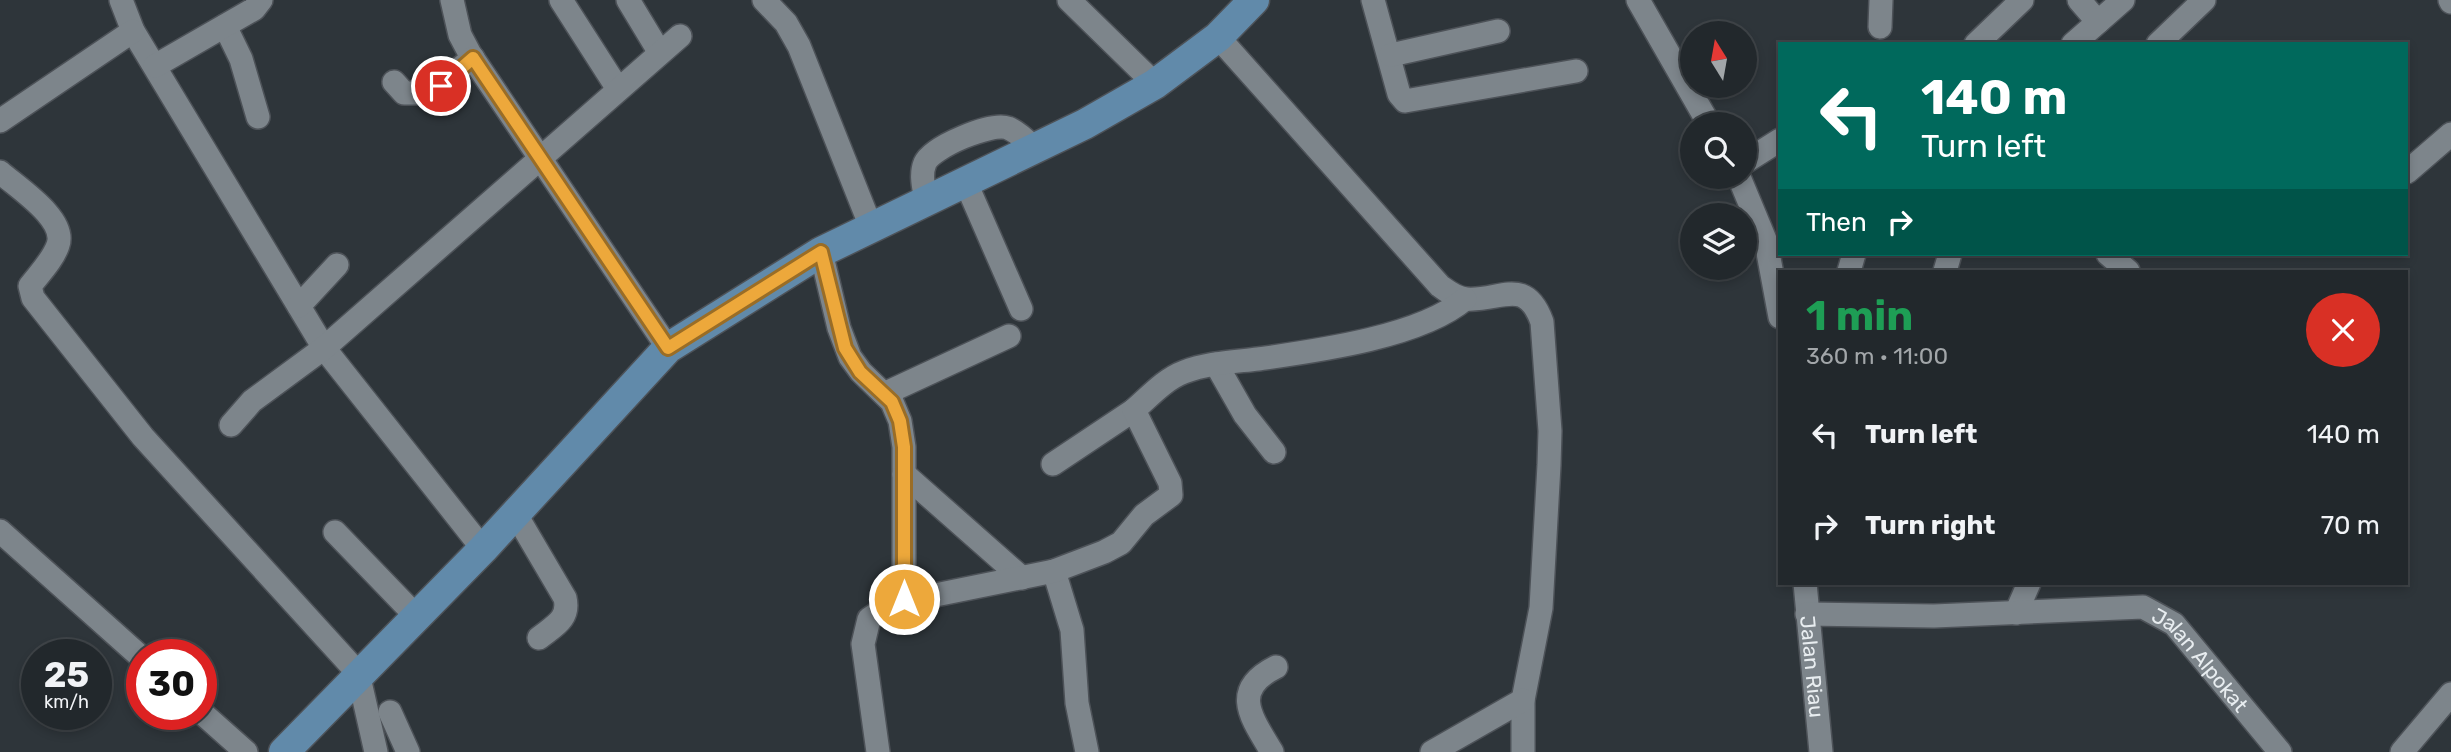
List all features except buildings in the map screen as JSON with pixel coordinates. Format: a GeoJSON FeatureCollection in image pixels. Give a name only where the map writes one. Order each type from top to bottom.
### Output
{"type":"FeatureCollection","features":[{"type":"Feature","properties":{"kind":"main road"},"geometry":{"type":"LineString","coordinates":[[284,752],[358,673],[483,549],[668,348],[821,252],[1086,124],[1155,85],[1218,37],[1254,0]]}},
{"type":"Feature","properties":{"kind":"street"},"geometry":{"type":"LineString","coordinates":[[121,0],[133,31],[324,348],[483,549]]}},
{"type":"Feature","properties":{"kind":"street"},"geometry":{"type":"LineString","coordinates":[[155,66],[254,9],[261,0]]}},
{"type":"Feature","properties":{"kind":"street"},"geometry":{"type":"LineString","coordinates":[[452,0],[460,35],[473,58],[668,348]]}},
{"type":"Feature","properties":{"kind":"street"},"geometry":{"type":"LineString","coordinates":[[561,0],[618,89]]}},
{"type":"Feature","properties":{"kind":"street"},"geometry":{"type":"LineString","coordinates":[[628,0],[660,53]]}},
{"type":"Feature","properties":{"kind":"street"},"geometry":{"type":"LineString","coordinates":[[764,0],[786,23],[799,46],[871,227]]}},
{"type":"Feature","properties":{"kind":"street"},"geometry":{"type":"LineString","coordinates":[[1069,0],[1155,85]]}},
{"type":"Feature","properties":{"kind":"street"},"geometry":{"type":"LineString","coordinates":[[1373,0],[1391,55],[1399,94],[1408,102],[1576,71]]}},
{"type":"Feature","properties":{"kind":"street"},"geometry":{"type":"LineString","coordinates":[[1638,0],[1702,112]]}},
{"type":"Feature","properties":{"kind":"street"},"geometry":{"type":"LineString","coordinates":[[1880,27],[1881,0]]}},
{"type":"Feature","properties":{"kind":"street"},"geometry":{"type":"LineString","coordinates":[[1978,42],[2022,0]]}},
{"type":"Feature","properties":{"kind":"street"},"geometry":{"type":"LineString","coordinates":[[2079,0],[2098,22]]}},
{"type":"Feature","properties":{"kind":"street"},"geometry":{"type":"LineString","coordinates":[[2075,42],[2123,0]]}},
{"type":"Feature","properties":{"kind":"street"},"geometry":{"type":"LineString","coordinates":[[2160,42],[2204,0]]}},
{"type":"Feature","properties":{"kind":"street"},"geometry":{"type":"LineString","coordinates":[[225,26],[241,58],[258,117]]}},
{"type":"Feature","properties":{"kind":"street"},"geometry":{"type":"LineString","coordinates":[[0,121],[133,31]]}},
{"type":"Feature","properties":{"kind":"street"},"geometry":{"type":"LineString","coordinates":[[1391,55],[1498,31]]}},
{"type":"Feature","properties":{"kind":"street"},"geometry":{"type":"LineString","coordinates":[[231,425],[252,401],[324,348],[680,36]]}},
{"type":"Feature","properties":{"kind":"street"},"geometry":{"type":"LineString","coordinates":[[1218,37],[1432,278],[1451,294],[1465,299]]}},
{"type":"Feature","properties":{"kind":"street"},"geometry":{"type":"LineString","coordinates":[[394,82],[404,93],[429,93],[473,58]]}},
{"type":"Feature","properties":{"kind":"street"},"geometry":{"type":"LineString","coordinates":[[926,201],[924,166],[933,153],[995,127],[1009,128],[1034,148]]}},
{"type":"Feature","properties":{"kind":"street"},"geometry":{"type":"LineString","coordinates":[[2408,171],[2451,134]]}},
{"type":"Feature","properties":{"kind":"street"},"geometry":{"type":"LineString","coordinates":[[1757,155],[1778,142]]}},
{"type":"Feature","properties":{"kind":"street"},"geometry":{"type":"LineString","coordinates":[[0,172],[51,217],[58,229],[57,248],[30,286],[33,298],[143,437],[358,673],[376,752]]}},
{"type":"Feature","properties":{"kind":"street"},"geometry":{"type":"LineString","coordinates":[[966,183],[1021,309]]}},
{"type":"Feature","properties":{"kind":"street"},"geometry":{"type":"LineString","coordinates":[[1745,189],[1760,222],[1776,271],[1778,294]]}},
{"type":"Feature","properties":{"kind":"street"},"geometry":{"type":"LineString","coordinates":[[821,252],[845,348],[860,372],[886,393],[903,434],[904,599]]}},
{"type":"Feature","properties":{"kind":"street"},"geometry":{"type":"LineString","coordinates":[[2110,256],[2127,270]]}},
{"type":"Feature","properties":{"kind":"street"},"geometry":{"type":"LineString","coordinates":[[299,306],[337,265]]}},
{"type":"Feature","properties":{"kind":"street"},"geometry":{"type":"LineString","coordinates":[[1053,464],[1134,410],[1175,377],[1216,364],[1328,349],[1428,320],[1444,314],[1465,299],[1506,293],[1525,296],[1533,302],[1542,322],[1550,431],[1541,608],[1523,700],[1522,752]]}},
{"type":"Feature","properties":{"kind":"street"},"geometry":{"type":"LineString","coordinates":[[886,393],[1009,335]]}},
{"type":"Feature","properties":{"kind":"street"},"geometry":{"type":"LineString","coordinates":[[1216,364],[1245,415],[1274,452]]}},
{"type":"Feature","properties":{"kind":"street"},"geometry":{"type":"LineString","coordinates":[[878,752],[863,635],[873,614],[904,599],[1054,571],[1114,548],[1126,538],[1144,515],[1171,495],[1170,483],[1134,410]]}},
{"type":"Feature","properties":{"kind":"street"},"geometry":{"type":"LineString","coordinates":[[904,474],[1022,578]]}},
{"type":"Feature","properties":{"kind":"street"},"geometry":{"type":"LineString","coordinates":[[515,513],[565,598],[567,607],[565,617],[539,638]]}},
{"type":"Feature","properties":{"kind":"street"},"geometry":{"type":"LineString","coordinates":[[0,531],[126,644]]}},
{"type":"Feature","properties":{"kind":"street"},"geometry":{"type":"LineString","coordinates":[[335,532],[416,616]]}},
{"type":"Feature","properties":{"kind":"street"},"geometry":{"type":"LineString","coordinates":[[1054,571],[1072,630],[1077,703],[1087,752]]}},
{"type":"Feature","properties":{"kind":"street","name":"Jalan Riau"},"geometry":{"type":"LineString","coordinates":[[1805,585],[1821,752]]}},
{"type":"Feature","properties":{"kind":"street"},"geometry":{"type":"LineString","coordinates":[[2016,613],[2028,585]]}},
{"type":"Feature","properties":{"kind":"street","name":"Jalan Alpokat"},"geometry":{"type":"LineString","coordinates":[[1808,614],[1934,616],[2129,606],[2154,611],[2174,624],[2188,639],[2280,752]]}},
{"type":"Feature","properties":{"kind":"street"},"geometry":{"type":"LineString","coordinates":[[1272,752],[1249,710],[1247,700],[1254,681],[1276,667]]}},
{"type":"Feature","properties":{"kind":"street"},"geometry":{"type":"LineString","coordinates":[[2402,752],[2451,694]]}},
{"type":"Feature","properties":{"kind":"street"},"geometry":{"type":"LineString","coordinates":[[1432,752],[1523,700]]}},
{"type":"Feature","properties":{"kind":"street"},"geometry":{"type":"LineString","coordinates":[[390,712],[408,752]]}},
{"type":"Feature","properties":{"kind":"street"},"geometry":{"type":"LineString","coordinates":[[217,726],[246,752]]}},
{"type":"Feature","properties":{"kind":"route"},"geometry":{"type":"LineString","coordinates":[[441,86],[473,58],[668,348],[765,284],[821,252],[845,348],[860,372],[886,393],[900,421],[904,447],[904,599]]}}]}
